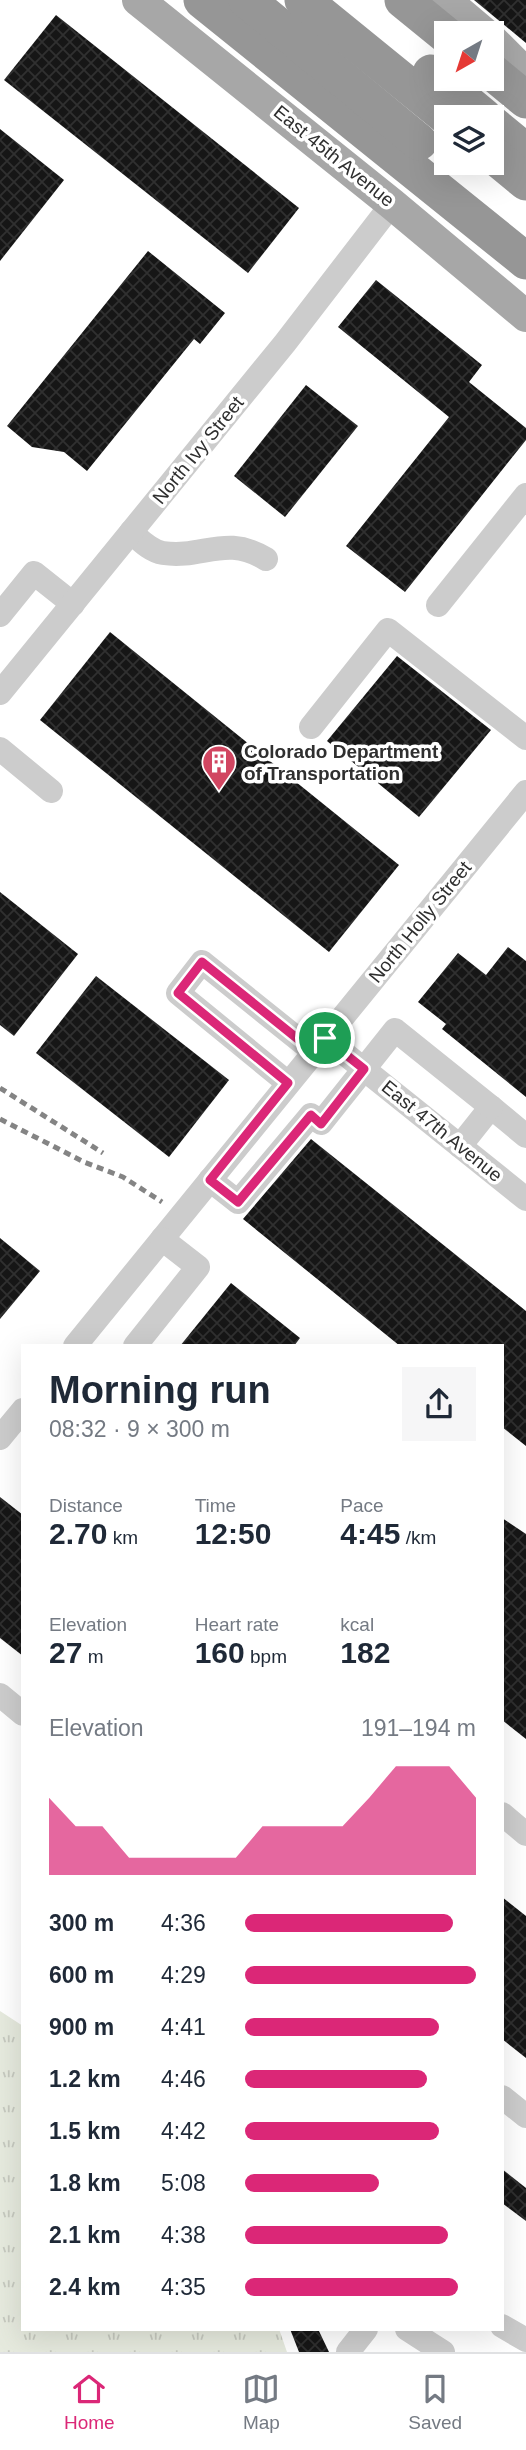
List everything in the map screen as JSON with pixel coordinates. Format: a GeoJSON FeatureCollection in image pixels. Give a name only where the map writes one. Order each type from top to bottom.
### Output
{"type":"FeatureCollection","features":[{"type":"Feature","properties":{"kind":"highway"},"geometry":{"type":"LineString","coordinates":[[202,0],[526,261]]}},
{"type":"Feature","properties":{"kind":"highway"},"geometry":{"type":"LineString","coordinates":[[247,0],[526,232]]}},
{"type":"Feature","properties":{"kind":"highway"},"geometry":{"type":"LineString","coordinates":[[303,0],[434,106]]}},
{"type":"Feature","properties":{"kind":"highway"},"geometry":{"type":"LineString","coordinates":[[343,0],[470,105]]}},
{"type":"Feature","properties":{"kind":"highway"},"geometry":{"type":"LineString","coordinates":[[402,0],[434,25]]}},
{"type":"Feature","properties":{"kind":"highway"},"geometry":{"type":"LineString","coordinates":[[302,45],[526,254]]}},
{"type":"Feature","properties":{"kind":"highway"},"geometry":{"type":"LineString","coordinates":[[504,82],[526,100]]}},
{"type":"Feature","properties":{"kind":"highway"},"geometry":{"type":"LineString","coordinates":[[504,134],[526,152]]}},
{"type":"Feature","properties":{"kind":"highway"},"geometry":{"type":"LineString","coordinates":[[504,164],[526,182]]}},
{"type":"Feature","properties":{"kind":"main road","name":"East 45th Avenue"},"geometry":{"type":"LineString","coordinates":[[138,0],[392,204],[526,316]]}},
{"type":"Feature","properties":{"kind":"main road"},"geometry":{"type":"LineString","coordinates":[[445,0],[470,21]]}},
{"type":"Feature","properties":{"kind":"main road"},"geometry":{"type":"LineString","coordinates":[[504,52],[526,74]]}},
{"type":"Feature","properties":{"kind":"street","name":"North Ivy Street"},"geometry":{"type":"LineString","coordinates":[[2,686],[73,604],[285,343],[392,204]]}},
{"type":"Feature","properties":{"kind":"street"},"geometry":{"type":"LineString","coordinates":[[438,605],[526,495]]}},
{"type":"Feature","properties":{"kind":"street"},"geometry":{"type":"LineString","coordinates":[[131,532],[150,548],[162,553],[238,547],[252,550],[266,559]]}},
{"type":"Feature","properties":{"kind":"street"},"geometry":{"type":"LineString","coordinates":[[0,615],[34,573],[73,604]]}},
{"type":"Feature","properties":{"kind":"street"},"geometry":{"type":"LineString","coordinates":[[311,727],[388,630],[526,738]]}},
{"type":"Feature","properties":{"kind":"street"},"geometry":{"type":"LineString","coordinates":[[0,749],[51,791]]}},
{"type":"Feature","properties":{"kind":"street","name":"North Holly Street"},"geometry":{"type":"LineString","coordinates":[[77,1344],[526,792]]}},
{"type":"Feature","properties":{"kind":"street","name":"East 47th Avenue"},"geometry":{"type":"LineString","coordinates":[[288,1083],[178,993],[202,962],[319,1045],[364,1069],[526,1199]]}},
{"type":"Feature","properties":{"kind":"street"},"geometry":{"type":"LineString","coordinates":[[210,1180],[238,1202],[311,1115],[321,1124],[395,1030],[526,1136]]}},
{"type":"Feature","properties":{"kind":"street"},"geometry":{"type":"LineString","coordinates":[[460,1146],[491,1107]]}},
{"type":"Feature","properties":{"kind":"street"},"geometry":{"type":"LineString","coordinates":[[137,1344],[198,1267],[162,1239]]}},
{"type":"Feature","properties":{"kind":"street"},"geometry":{"type":"LineString","coordinates":[[0,1695],[21,1712]]}},
{"type":"Feature","properties":{"kind":"street"},"geometry":{"type":"LineString","coordinates":[[504,1817],[526,1834]]}},
{"type":"Feature","properties":{"kind":"street"},"geometry":{"type":"LineString","coordinates":[[504,2099],[526,2116]]}},
{"type":"Feature","properties":{"kind":"street"},"geometry":{"type":"LineString","coordinates":[[504,2327],[526,2340]]}},
{"type":"Feature","properties":{"kind":"street"},"geometry":{"type":"LineString","coordinates":[[348,2352],[364,2331]]}},
{"type":"Feature","properties":{"kind":"street"},"geometry":{"type":"LineString","coordinates":[[410,2331],[443,2352]]}},
{"type":"Feature","properties":{"kind":"green space"},"geometry":{"type":"Polygon","coordinates":[[[0,2011],[21,2025],[21,2331],[280,2331],[287,2352],[0,2352],[0,2011]]]}},
{"type":"Feature","properties":{"kind":"building"},"geometry":{"type":"Polygon","coordinates":[[[474,0],[526,0],[526,43],[504,25],[504,21],[499,21],[474,0]]]}},
{"type":"Feature","properties":{"kind":"building"},"geometry":{"type":"Polygon","coordinates":[[[56,15],[299,208],[248,273],[4,80],[56,15]]]}},
{"type":"Feature","properties":{"kind":"building"},"geometry":{"type":"Polygon","coordinates":[[[0,129],[64,180],[0,261],[0,129]]]}},
{"type":"Feature","properties":{"kind":"building"},"geometry":{"type":"Polygon","coordinates":[[[148,251],[225,313],[200,344],[194,339],[87,471],[64,452],[32,447],[7,426],[148,251]]]}},
{"type":"Feature","properties":{"kind":"building"},"geometry":{"type":"Polygon","coordinates":[[[376,280],[482,365],[469,382],[526,428],[526,440],[405,592],[346,546],[449,417],[338,327],[376,280]]]}},
{"type":"Feature","properties":{"kind":"building"},"geometry":{"type":"Polygon","coordinates":[[[306,385],[358,426],[285,517],[234,476],[306,385]]]}},
{"type":"Feature","properties":{"kind":"building","name":"Colorado Department of Transportation"},"geometry":{"type":"Polygon","coordinates":[[[110,632],[399,865],[329,952],[40,720],[110,632]]]}},
{"type":"Feature","properties":{"kind":"building"},"geometry":{"type":"Polygon","coordinates":[[[397,656],[491,730],[419,817],[327,741],[397,656]]]}},
{"type":"Feature","properties":{"kind":"building"},"geometry":{"type":"Polygon","coordinates":[[[0,892],[78,954],[14,1036],[0,1025],[0,892]]]}},
{"type":"Feature","properties":{"kind":"building"},"geometry":{"type":"Polygon","coordinates":[[[508,947],[526,961],[526,1097],[442,1029],[446,1024],[418,1002],[458,953],[486,975],[508,947]]]}},
{"type":"Feature","properties":{"kind":"building"},"geometry":{"type":"Polygon","coordinates":[[[96,976],[229,1080],[169,1157],[36,1053],[96,976]]]}},
{"type":"Feature","properties":{"kind":"building"},"geometry":{"type":"Polygon","coordinates":[[[311,1139],[526,1311],[526,1446],[504,1429],[504,1344],[398,1344],[243,1219],[311,1139]]]}},
{"type":"Feature","properties":{"kind":"building"},"geometry":{"type":"Polygon","coordinates":[[[0,1238],[40,1271],[0,1319],[0,1238]]]}},
{"type":"Feature","properties":{"kind":"building"},"geometry":{"type":"Polygon","coordinates":[[[231,1283],[300,1338],[296,1344],[182,1344],[231,1283]]]}},
{"type":"Feature","properties":{"kind":"building"},"geometry":{"type":"Polygon","coordinates":[[[0,1497],[21,1513],[21,1654],[0,1638],[0,1497]]]}},
{"type":"Feature","properties":{"kind":"building"},"geometry":{"type":"Polygon","coordinates":[[[504,1519],[526,1534],[526,1739],[504,1722],[504,1519]]]}},
{"type":"Feature","properties":{"kind":"building"},"geometry":{"type":"Polygon","coordinates":[[[504,1899],[526,1916],[526,2058],[504,2041],[504,1899]]]}},
{"type":"Feature","properties":{"kind":"building"},"geometry":{"type":"Polygon","coordinates":[[[504,2171],[526,2188],[526,2221],[504,2204],[504,2171]]]}},
{"type":"Feature","properties":{"kind":"building"},"geometry":{"type":"Polygon","coordinates":[[[291,2331],[319,2331],[329,2352],[299,2352],[291,2331]]]}},
{"type":"Feature","properties":{"kind":"railway"},"geometry":{"type":"LineString","coordinates":[[0,1088],[103,1153]]}},
{"type":"Feature","properties":{"kind":"railway"},"geometry":{"type":"LineString","coordinates":[[0,1119],[84,1162],[123,1177],[162,1202]]}},
{"type":"Feature","properties":{"kind":"place","name":"Colorado Department of Transportation"},"geometry":{"type":"Point","coordinates":[219,792]}},
{"type":"Feature","properties":{"kind":"route"},"geometry":{"type":"LineString","coordinates":[[202,962],[314,1052],[325,1038],[364,1069],[321,1124],[311,1115],[238,1202],[210,1180],[288,1083],[178,993],[202,962]]}}]}
